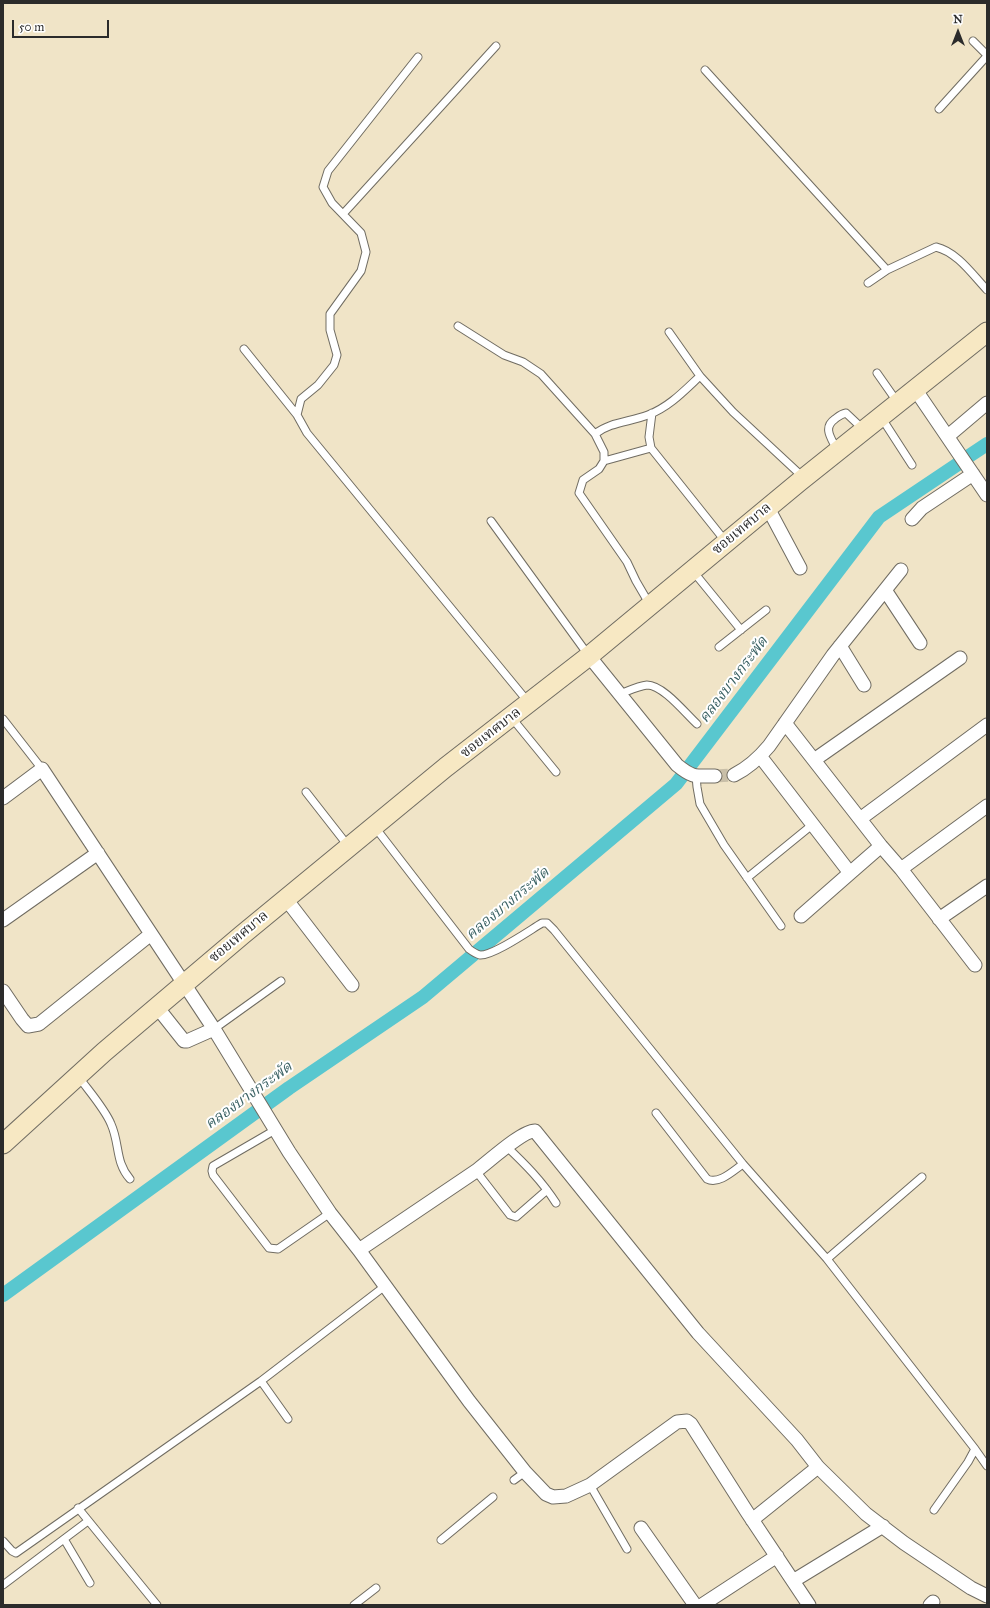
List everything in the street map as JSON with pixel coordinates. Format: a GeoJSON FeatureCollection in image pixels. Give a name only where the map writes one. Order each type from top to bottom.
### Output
{"type":"FeatureCollection","features":[{"type":"Feature","properties":{"kind":"street","name":"ซอยเทศบาล"},"geometry":{"type":"LineString","coordinates":[[3,1144],[77,1076],[157,1007],[374,826],[589,656],[837,451],[987,332]]}},
{"type":"Feature","properties":{"kind":"street"},"geometry":{"type":"LineString","coordinates":[[915,390],[948,436],[987,495]]}},
{"type":"Feature","properties":{"kind":"street"},"geometry":{"type":"LineString","coordinates":[[948,436],[987,403]]}},
{"type":"Feature","properties":{"kind":"street"},"geometry":{"type":"LineString","coordinates":[[912,519],[922,508],[973,474]]}},
{"type":"Feature","properties":{"kind":"street"},"geometry":{"type":"LineString","coordinates":[[768,508],[800,568]]}},
{"type":"Feature","properties":{"kind":"street"},"geometry":{"type":"LineString","coordinates":[[734,775],[744,770],[760,756],[840,646],[901,570]]}},
{"type":"Feature","properties":{"kind":"street"},"geometry":{"type":"LineString","coordinates":[[885,590],[920,643]]}},
{"type":"Feature","properties":{"kind":"street"},"geometry":{"type":"LineString","coordinates":[[840,646],[864,685]]}},
{"type":"Feature","properties":{"kind":"street"},"geometry":{"type":"LineString","coordinates":[[589,656],[677,765],[692,775],[715,776]]}},
{"type":"Feature","properties":{"kind":"street"},"geometry":{"type":"LineString","coordinates":[[814,760],[960,658]]}},
{"type":"Feature","properties":{"kind":"street"},"geometry":{"type":"LineString","coordinates":[[785,723],[975,965]]}},
{"type":"Feature","properties":{"kind":"street"},"geometry":{"type":"LineString","coordinates":[[860,819],[987,725]]}},
{"type":"Feature","properties":{"kind":"street"},"geometry":{"type":"LineString","coordinates":[[760,756],[850,873]]}},
{"type":"Feature","properties":{"kind":"street"},"geometry":{"type":"LineString","coordinates":[[3,798],[42,769],[214,1028],[275,1130],[330,1213],[359,1250],[469,1401],[525,1472],[546,1494],[553,1497],[566,1496],[590,1485],[677,1422],[687,1421],[809,1605]]}},
{"type":"Feature","properties":{"kind":"street"},"geometry":{"type":"LineString","coordinates":[[901,869],[987,806]]}},
{"type":"Feature","properties":{"kind":"street"},"geometry":{"type":"LineString","coordinates":[[801,916],[881,846]]}},
{"type":"Feature","properties":{"kind":"street"},"geometry":{"type":"LineString","coordinates":[[3,920],[98,853]]}},
{"type":"Feature","properties":{"kind":"street"},"geometry":{"type":"LineString","coordinates":[[939,919],[987,886]]}},
{"type":"Feature","properties":{"kind":"street"},"geometry":{"type":"LineString","coordinates":[[286,899],[352,985]]}},
{"type":"Feature","properties":{"kind":"street"},"geometry":{"type":"LineString","coordinates":[[3,991],[28,1026],[39,1024],[151,934]]}},
{"type":"Feature","properties":{"kind":"street"},"geometry":{"type":"LineString","coordinates":[[157,1007],[184,1041],[214,1028]]}},
{"type":"Feature","properties":{"kind":"street"},"geometry":{"type":"LineString","coordinates":[[359,1250],[476,1171],[494,1158],[506,1146],[532,1131],[535,1132],[540,1136],[698,1333],[797,1440],[818,1467],[866,1514],[904,1543],[971,1588],[987,1596]]}},
{"type":"Feature","properties":{"kind":"street"},"geometry":{"type":"LineString","coordinates":[[752,1520],[818,1467]]}},
{"type":"Feature","properties":{"kind":"street"},"geometry":{"type":"LineString","coordinates":[[793,1581],[883,1526]]}},
{"type":"Feature","properties":{"kind":"street"},"geometry":{"type":"LineString","coordinates":[[641,1528],[695,1605]]}},
{"type":"Feature","properties":{"kind":"street"},"geometry":{"type":"LineString","coordinates":[[702,1605],[776,1556]]}},
{"type":"Feature","properties":{"kind":"lane"},"geometry":{"type":"LineString","coordinates":[[939,109],[987,55],[973,41]]}},
{"type":"Feature","properties":{"kind":"lane"},"geometry":{"type":"LineString","coordinates":[[342,214],[496,46]]}},
{"type":"Feature","properties":{"kind":"lane"},"geometry":{"type":"LineString","coordinates":[[297,415],[301,399],[318,385],[334,365],[337,355],[330,330],[330,314],[361,271],[366,252],[361,233],[332,204],[323,187],[328,171],[418,57]]}},
{"type":"Feature","properties":{"kind":"lane"},"geometry":{"type":"LineString","coordinates":[[705,70],[887,270]]}},
{"type":"Feature","properties":{"kind":"lane"},"geometry":{"type":"LineString","coordinates":[[868,283],[887,270],[936,247],[944,249],[960,260],[987,290]]}},
{"type":"Feature","properties":{"kind":"lane"},"geometry":{"type":"LineString","coordinates":[[458,326],[504,355],[523,362],[541,374],[595,434],[604,452],[604,461],[599,469],[583,480],[579,493],[627,562],[636,581],[651,605]]}},
{"type":"Feature","properties":{"kind":"lane"},"geometry":{"type":"LineString","coordinates":[[669,332],[700,376],[733,412],[804,478]]}},
{"type":"Feature","properties":{"kind":"lane"},"geometry":{"type":"LineString","coordinates":[[244,349],[297,415],[307,433],[529,703]]}},
{"type":"Feature","properties":{"kind":"lane"},"geometry":{"type":"LineString","coordinates":[[877,373],[898,403]]}},
{"type":"Feature","properties":{"kind":"lane"},"geometry":{"type":"LineString","coordinates":[[595,434],[602,428],[652,413],[674,401],[700,376]]}},
{"type":"Feature","properties":{"kind":"lane"},"geometry":{"type":"LineString","coordinates":[[652,413],[649,436],[651,448],[726,542]]}},
{"type":"Feature","properties":{"kind":"lane"},"geometry":{"type":"LineString","coordinates":[[837,451],[828,430],[828,426],[841,414],[846,413],[864,430]]}},
{"type":"Feature","properties":{"kind":"lane"},"geometry":{"type":"LineString","coordinates":[[881,417],[912,465]]}},
{"type":"Feature","properties":{"kind":"lane"},"geometry":{"type":"LineString","coordinates":[[604,461],[651,448]]}},
{"type":"Feature","properties":{"kind":"lane"},"geometry":{"type":"LineString","coordinates":[[491,521],[589,656]]}},
{"type":"Feature","properties":{"kind":"lane"},"geometry":{"type":"LineString","coordinates":[[692,570],[741,630]]}},
{"type":"Feature","properties":{"kind":"lane"},"geometry":{"type":"LineString","coordinates":[[719,647],[766,610]]}},
{"type":"Feature","properties":{"kind":"lane"},"geometry":{"type":"LineString","coordinates":[[620,694],[641,686],[649,685],[656,687],[670,698],[697,724]]}},
{"type":"Feature","properties":{"kind":"lane"},"geometry":{"type":"LineString","coordinates":[[511,717],[556,772]]}},
{"type":"Feature","properties":{"kind":"lane"},"geometry":{"type":"LineString","coordinates":[[3,720],[42,769]]}},
{"type":"Feature","properties":{"kind":"lane"},"geometry":{"type":"LineString","coordinates":[[692,775],[697,787],[700,804],[724,845],[780,926]]}},
{"type":"Feature","properties":{"kind":"lane"},"geometry":{"type":"LineString","coordinates":[[306,792],[349,847]]}},
{"type":"Feature","properties":{"kind":"lane"},"geometry":{"type":"LineString","coordinates":[[747,878],[812,825]]}},
{"type":"Feature","properties":{"kind":"lane"},"geometry":{"type":"LineString","coordinates":[[374,826],[469,949],[480,955],[492,953],[542,923],[547,923],[554,930],[744,1164],[827,1259],[987,1466]]}},
{"type":"Feature","properties":{"kind":"lane"},"geometry":{"type":"LineString","coordinates":[[214,1028],[281,981]]}},
{"type":"Feature","properties":{"kind":"lane"},"geometry":{"type":"LineString","coordinates":[[77,1076],[110,1122],[115,1132],[120,1163],[123,1171],[130,1179]]}},
{"type":"Feature","properties":{"kind":"lane"},"geometry":{"type":"LineString","coordinates":[[656,1113],[707,1179],[713,1181],[718,1180],[744,1164]]}},
{"type":"Feature","properties":{"kind":"lane"},"geometry":{"type":"LineString","coordinates":[[275,1130],[213,1166],[213,1175],[269,1248],[272,1249],[278,1248],[330,1213]]}},
{"type":"Feature","properties":{"kind":"lane"},"geometry":{"type":"LineString","coordinates":[[506,1146],[527,1166],[556,1202]]}},
{"type":"Feature","properties":{"kind":"lane"},"geometry":{"type":"LineString","coordinates":[[476,1171],[510,1215],[516,1217],[547,1190]]}},
{"type":"Feature","properties":{"kind":"lane"},"geometry":{"type":"LineString","coordinates":[[827,1259],[922,1178]]}},
{"type":"Feature","properties":{"kind":"lane"},"geometry":{"type":"LineString","coordinates":[[3,1541],[12,1551],[16,1553],[78,1508],[261,1382],[385,1286]]}},
{"type":"Feature","properties":{"kind":"lane"},"geometry":{"type":"LineString","coordinates":[[261,1382],[288,1419]]}},
{"type":"Feature","properties":{"kind":"lane"},"geometry":{"type":"LineString","coordinates":[[934,1510],[968,1462],[975,1449]]}},
{"type":"Feature","properties":{"kind":"lane"},"geometry":{"type":"LineString","coordinates":[[514,1480],[525,1472]]}},
{"type":"Feature","properties":{"kind":"lane"},"geometry":{"type":"LineString","coordinates":[[590,1485],[627,1549]]}},
{"type":"Feature","properties":{"kind":"lane"},"geometry":{"type":"LineString","coordinates":[[441,1540],[493,1497]]}},
{"type":"Feature","properties":{"kind":"lane"},"geometry":{"type":"LineString","coordinates":[[78,1508],[158,1605]]}},
{"type":"Feature","properties":{"kind":"lane"},"geometry":{"type":"LineString","coordinates":[[3,1585],[88,1521]]}},
{"type":"Feature","properties":{"kind":"lane"},"geometry":{"type":"LineString","coordinates":[[64,1539],[90,1583]]}},
{"type":"Feature","properties":{"kind":"lane"},"geometry":{"type":"LineString","coordinates":[[354,1605],[376,1588]]}},
{"type":"Feature","properties":{"kind":"waterway","name":"คลองบางกระพัด"},"geometry":{"type":"LineString","coordinates":[[966,458],[987,444]]}},
{"type":"Feature","properties":{"kind":"waterway","name":"คลองบางกระพัด"},"geometry":{"type":"LineString","coordinates":[[3,1295],[289,1088],[423,997],[676,784],[879,517],[961,462]]}},
{"type":"Feature","properties":{"kind":"tunnel"},"geometry":{"type":"LineString","coordinates":[[715,776],[734,775]]}}]}
